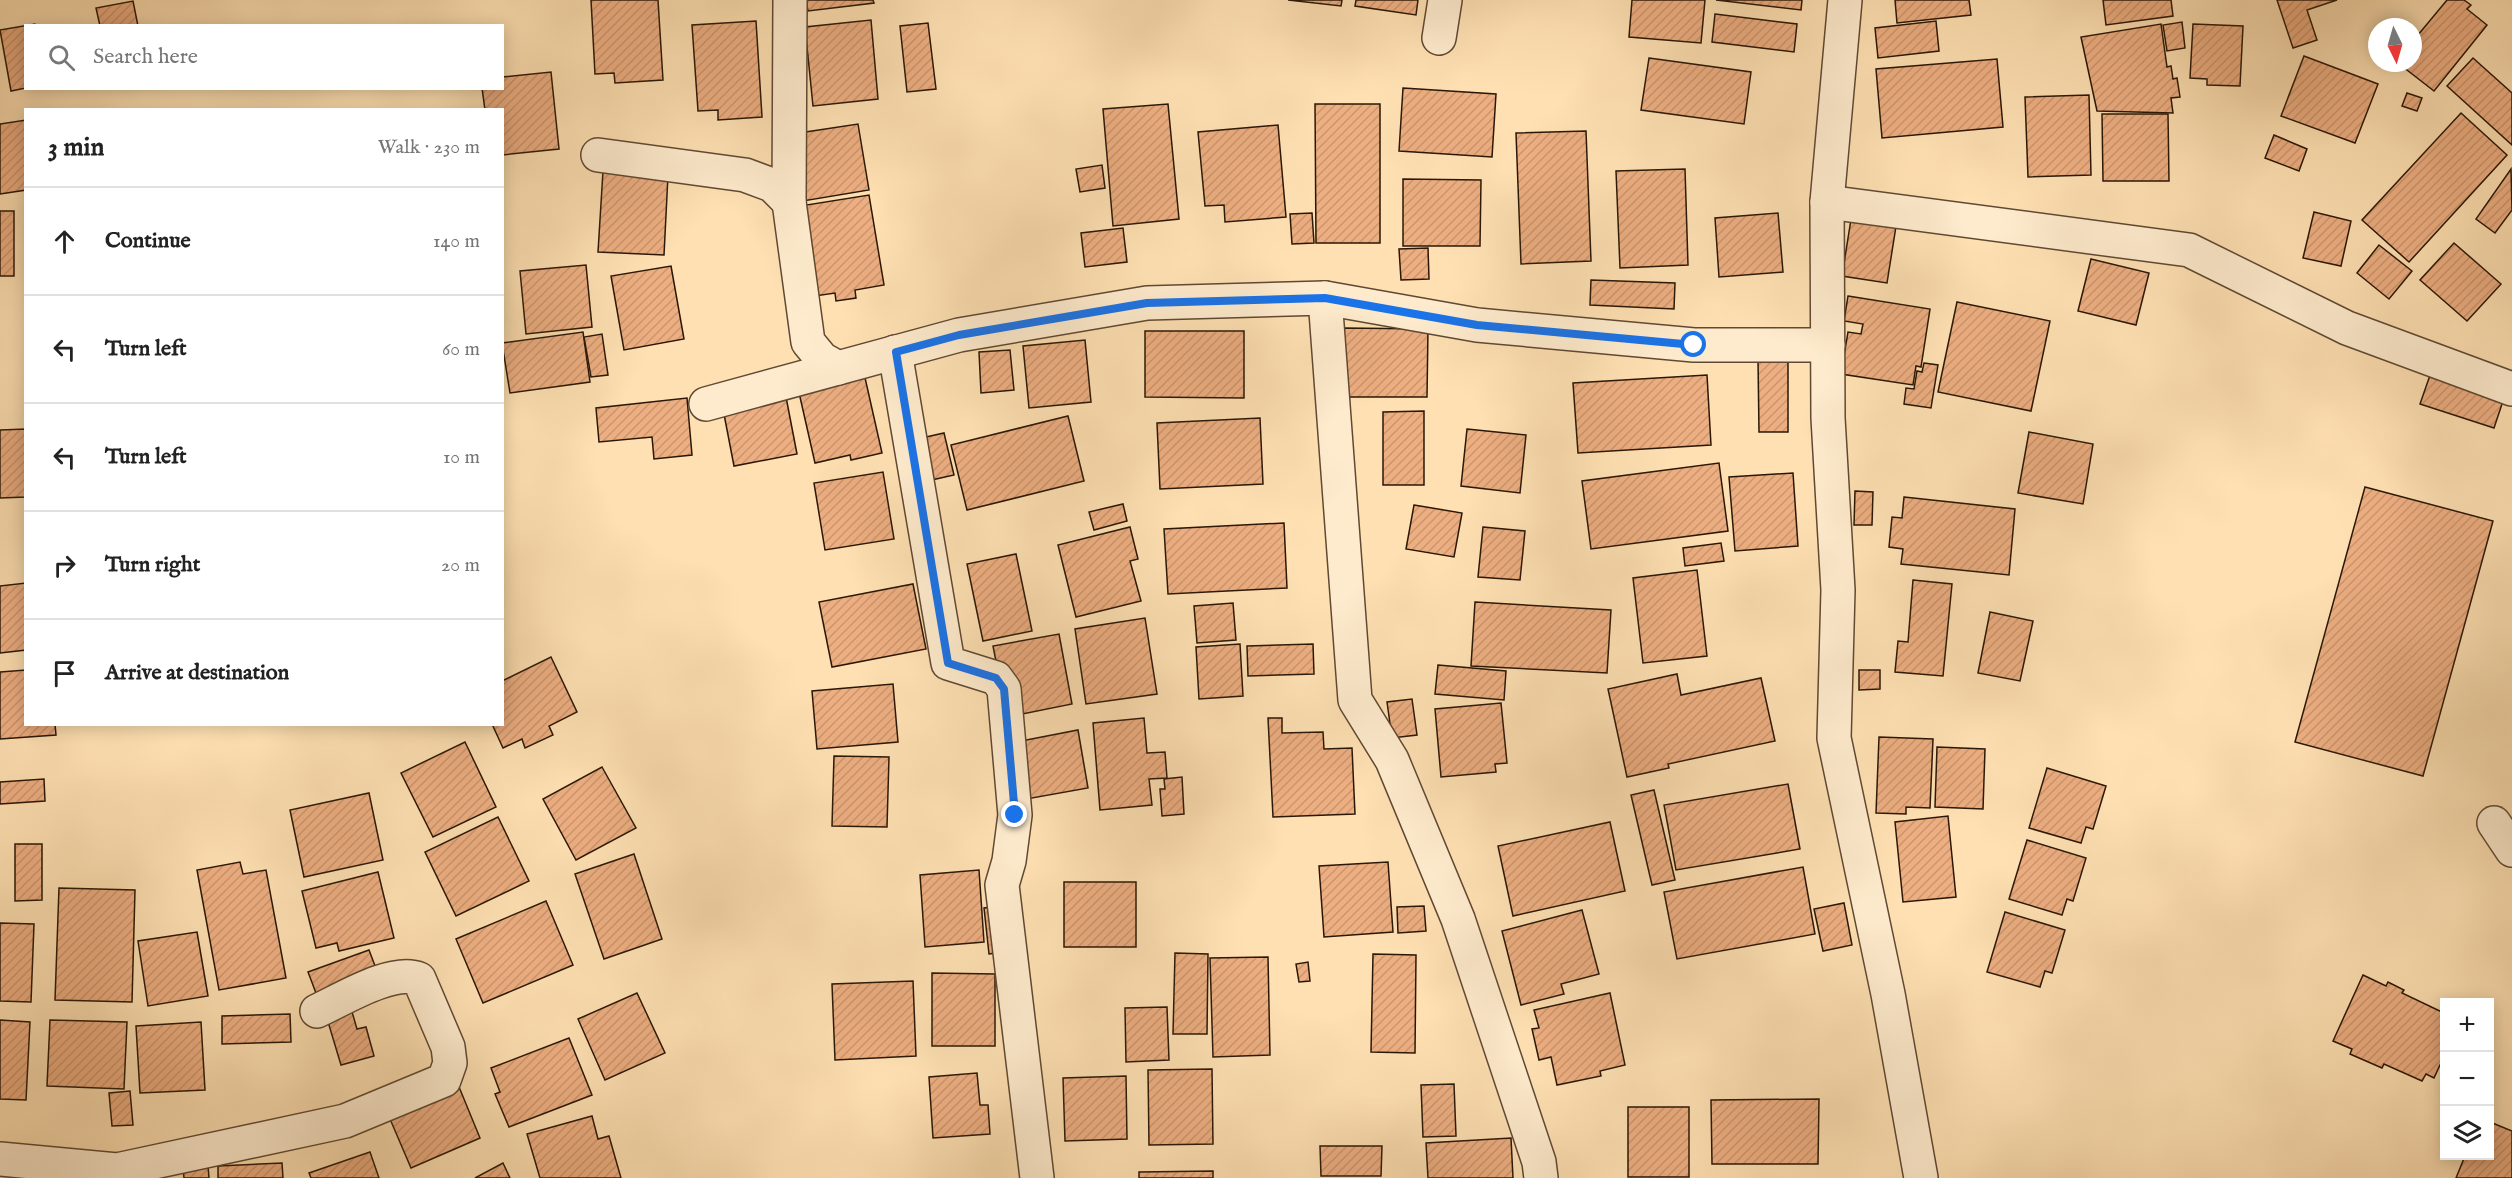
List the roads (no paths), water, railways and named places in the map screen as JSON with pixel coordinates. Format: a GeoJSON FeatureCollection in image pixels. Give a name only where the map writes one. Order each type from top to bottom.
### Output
{"type":"FeatureCollection","features":[{"type":"Feature","properties":{"kind":"street"},"geometry":{"type":"LineString","coordinates":[[790,0],[789,202],[808,342],[822,359],[838,368]]}},
{"type":"Feature","properties":{"kind":"street"},"geometry":{"type":"LineString","coordinates":[[1439,38],[1445,0]]}},
{"type":"Feature","properties":{"kind":"street"},"geometry":{"type":"LineString","coordinates":[[1845,0],[1827,202],[1828,418],[1838,590],[1834,738],[1888,994],[1921,1178]]}},
{"type":"Feature","properties":{"kind":"street"},"geometry":{"type":"LineString","coordinates":[[598,155],[745,175],[772,185],[789,202]]}},
{"type":"Feature","properties":{"kind":"street"},"geometry":{"type":"LineString","coordinates":[[1827,202],[2189,250],[2347,328],[2512,389]]}},
{"type":"Feature","properties":{"kind":"street"},"geometry":{"type":"LineString","coordinates":[[706,404],[959,335],[1147,303],[1325,298],[1477,325],[1637,340],[1694,345],[1828,345]]}},
{"type":"Feature","properties":{"kind":"street"},"geometry":{"type":"LineString","coordinates":[[1325,298],[1355,700],[1392,760],[1458,919],[1545,1172]]}},
{"type":"Feature","properties":{"kind":"street"},"geometry":{"type":"LineString","coordinates":[[896,352],[948,663],[996,678],[1004,689],[1015,815],[1009,861],[1002,885],[1036,1178]]}},
{"type":"Feature","properties":{"kind":"street"},"geometry":{"type":"LineString","coordinates":[[2494,823],[2512,850]]}},
{"type":"Feature","properties":{"kind":"street"},"geometry":{"type":"LineString","coordinates":[[0,1159],[117,1170],[345,1121],[444,1080],[450,1063],[448,1047],[419,979],[411,975],[394,976],[318,1011]]}}]}
